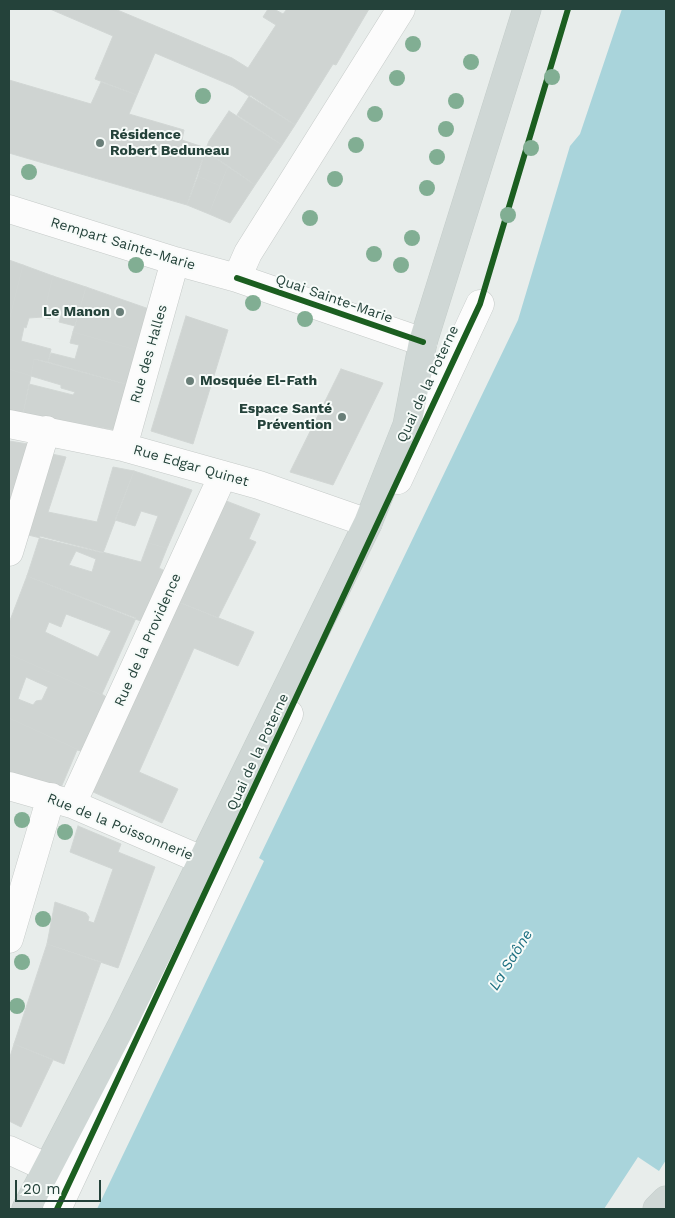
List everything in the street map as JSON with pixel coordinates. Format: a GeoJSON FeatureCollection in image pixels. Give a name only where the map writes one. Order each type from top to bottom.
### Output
{"type":"FeatureCollection","features":[{"type":"Feature","properties":{"kind":"main road"},"geometry":{"type":"LineString","coordinates":[[423,342],[527,9]]}},
{"type":"Feature","properties":{"kind":"main road","name":"Quai de la Poterne"},"geometry":{"type":"LineString","coordinates":[[26,1209],[123,1023],[368,523],[407,425],[423,342]]}},
{"type":"Feature","properties":{"kind":"main road"},"geometry":{"type":"LineString","coordinates":[[657,1209],[666,1200]]}},
{"type":"Feature","properties":{"kind":"street"},"geometry":{"type":"LineString","coordinates":[[237,278],[248,253],[401,9]]}},
{"type":"Feature","properties":{"kind":"street","name":"Rempart Sainte-Marie"},"geometry":{"type":"LineString","coordinates":[[9,209],[175,262],[237,278]]}},
{"type":"Feature","properties":{"kind":"street","name":"Rue des Halles"},"geometry":{"type":"LineString","coordinates":[[123,447],[175,262]]}},
{"type":"Feature","properties":{"kind":"street","name":"Quai Sainte-Marie"},"geometry":{"type":"LineString","coordinates":[[237,278],[423,342]]}},
{"type":"Feature","properties":{"kind":"street","name":"Quai de la Poterne"},"geometry":{"type":"LineString","coordinates":[[57,1209],[480,304]]}},
{"type":"Feature","properties":{"kind":"street","name":"Rue Edgar Quinet"},"geometry":{"type":"LineString","coordinates":[[9,424],[123,447],[259,485],[368,523]]}},
{"type":"Feature","properties":{"kind":"street"},"geometry":{"type":"LineString","coordinates":[[9,552],[46,430]]}},
{"type":"Feature","properties":{"kind":"street","name":"Rue de la Providence"},"geometry":{"type":"LineString","coordinates":[[9,939],[62,801],[223,475]]}},
{"type":"Feature","properties":{"kind":"street","name":"Rue de la Poissonnerie"},"geometry":{"type":"LineString","coordinates":[[9,786],[62,801],[202,860]]}},
{"type":"Feature","properties":{"kind":"street"},"geometry":{"type":"LineString","coordinates":[[9,1150],[48,1168]]}},
{"type":"Feature","properties":{"kind":"water","name":"La Saône"},"geometry":{"type":"Polygon","coordinates":[[[622,9],[666,9],[666,1160],[659,1171],[638,1157],[604,1209],[97,1209],[264,861],[259,858],[518,320],[570,146],[580,134],[622,9]]]}},
{"type":"Feature","properties":{"kind":"building"},"geometry":{"type":"Polygon","coordinates":[[[50,9],[115,9],[232,58],[248,68],[276,25],[263,17],[268,9],[274,9],[283,14],[287,9],[369,9],[336,65],[333,64],[295,125],[233,86],[155,53],[137,95],[95,79],[113,36],[50,9]]]}},
{"type":"Feature","properties":{"kind":"building","name":"Résidence Robert Beduneau"},"geometry":{"type":"Polygon","coordinates":[[[9,80],[91,104],[101,82],[137,95],[129,114],[184,130],[182,140],[206,148],[187,205],[9,153],[9,80]]]}},
{"type":"Feature","properties":{"kind":"building"},"geometry":{"type":"Polygon","coordinates":[[[250,95],[295,125],[282,145],[237,115],[250,95]]]}},
{"type":"Feature","properties":{"kind":"building"},"geometry":{"type":"Polygon","coordinates":[[[229,111],[282,145],[255,185],[205,151],[209,141],[229,111]]]}},
{"type":"Feature","properties":{"kind":"building"},"geometry":{"type":"Polygon","coordinates":[[[205,151],[228,166],[220,186],[198,176],[205,151]]]}},
{"type":"Feature","properties":{"kind":"building"},"geometry":{"type":"Polygon","coordinates":[[[228,166],[255,185],[230,223],[209,214],[228,166]]]}},
{"type":"Feature","properties":{"kind":"building"},"geometry":{"type":"Polygon","coordinates":[[[198,176],[220,186],[209,214],[187,205],[198,176]]]}},
{"type":"Feature","properties":{"kind":"building"},"geometry":{"type":"Polygon","coordinates":[[[9,260],[23,265],[9,321],[9,260]]]}},
{"type":"Feature","properties":{"kind":"building"},"geometry":{"type":"Polygon","coordinates":[[[23,265],[53,276],[43,317],[29,318],[26,328],[24,327],[21,341],[51,349],[48,362],[34,359],[31,376],[9,369],[9,321],[23,265]]]}},
{"type":"Feature","properties":{"kind":"building"},"geometry":{"type":"Polygon","coordinates":[[[53,276],[86,287],[75,326],[59,322],[62,312],[53,310],[50,319],[43,317],[53,276]]]}},
{"type":"Feature","properties":{"kind":"building"},"geometry":{"type":"Polygon","coordinates":[[[86,287],[152,310],[140,351],[73,332],[86,287]]]}},
{"type":"Feature","properties":{"kind":"building","name":"Mosquée El-Fath"},"geometry":{"type":"Polygon","coordinates":[[[186,316],[228,330],[193,444],[151,431],[186,316]]]}},
{"type":"Feature","properties":{"kind":"building"},"geometry":{"type":"Polygon","coordinates":[[[73,332],[140,351],[129,385],[48,362],[51,353],[75,359],[79,345],[70,343],[73,332]]]}},
{"type":"Feature","properties":{"kind":"building"},"geometry":{"type":"Polygon","coordinates":[[[34,359],[129,385],[116,430],[23,414],[29,384],[73,395],[75,392],[61,388],[61,385],[31,376],[34,359]]]}},
{"type":"Feature","properties":{"kind":"building"},"geometry":{"type":"Polygon","coordinates":[[[9,369],[31,376],[23,414],[9,411],[9,369]]]}},
{"type":"Feature","properties":{"kind":"building","name":"Espace Santé Prévention"},"geometry":{"type":"Polygon","coordinates":[[[341,369],[383,383],[333,485],[290,472],[341,369]]]}},
{"type":"Feature","properties":{"kind":"building"},"geometry":{"type":"Polygon","coordinates":[[[9,441],[28,444],[9,516],[9,441]]]}},
{"type":"Feature","properties":{"kind":"building"},"geometry":{"type":"Polygon","coordinates":[[[47,453],[66,457],[48,512],[97,522],[113,467],[134,471],[103,553],[24,534],[47,453]]]}},
{"type":"Feature","properties":{"kind":"building"},"geometry":{"type":"Polygon","coordinates":[[[134,471],[192,490],[167,548],[148,543],[158,516],[141,511],[135,526],[115,520],[134,471]]]}},
{"type":"Feature","properties":{"kind":"building"},"geometry":{"type":"Polygon","coordinates":[[[221,499],[260,514],[249,539],[256,542],[218,618],[176,601],[221,499]]]}},
{"type":"Feature","properties":{"kind":"building"},"geometry":{"type":"Polygon","coordinates":[[[40,536],[141,562],[148,543],[167,548],[159,568],[165,571],[143,622],[27,576],[40,536]],[[76,551],[69,565],[92,572],[96,559],[76,551]]]}},
{"type":"Feature","properties":{"kind":"building"},"geometry":{"type":"Polygon","coordinates":[[[27,576],[136,618],[102,694],[106,697],[9,654],[9,623],[27,576]],[[66,614],[61,627],[49,622],[45,632],[98,657],[111,631],[66,614]]]}},
{"type":"Feature","properties":{"kind":"building"},"geometry":{"type":"Polygon","coordinates":[[[176,601],[254,632],[238,666],[194,648],[139,772],[178,789],[162,823],[91,791],[176,601]]]}},
{"type":"Feature","properties":{"kind":"building"},"geometry":{"type":"Polygon","coordinates":[[[9,654],[106,697],[81,751],[9,718],[9,654]],[[26,677],[18,699],[33,705],[36,701],[42,700],[48,687],[26,677]]]}},
{"type":"Feature","properties":{"kind":"building"},"geometry":{"type":"Polygon","coordinates":[[[9,718],[81,751],[77,750],[60,790],[9,775],[9,718]]]}},
{"type":"Feature","properties":{"kind":"building"},"geometry":{"type":"Polygon","coordinates":[[[78,826],[121,844],[118,852],[155,867],[118,968],[47,944],[55,902],[86,913],[89,917],[88,921],[94,923],[113,869],[70,852],[78,826]]]}},
{"type":"Feature","properties":{"kind":"building"},"geometry":{"type":"Polygon","coordinates":[[[47,944],[101,962],[64,1064],[14,1044],[47,944]]]}},
{"type":"Feature","properties":{"kind":"building"},"geometry":{"type":"Polygon","coordinates":[[[14,1044],[53,1060],[21,1127],[9,1121],[9,1060],[14,1044]]]}},
{"type":"Feature","properties":{"kind":"cycle path"},"geometry":{"type":"LineString","coordinates":[[57,1209],[480,304],[568,9]]}},
{"type":"Feature","properties":{"kind":"cycle path"},"geometry":{"type":"LineString","coordinates":[[237,278],[423,342]]}},
{"type":"Feature","properties":{"kind":"place","name":"Résidence Robert Beduneau"},"geometry":{"type":"Point","coordinates":[100,143]}},
{"type":"Feature","properties":{"kind":"place","name":"Le Manon"},"geometry":{"type":"Point","coordinates":[120,312]}},
{"type":"Feature","properties":{"kind":"place","name":"Mosquée El-Fath"},"geometry":{"type":"Point","coordinates":[190,381]}},
{"type":"Feature","properties":{"kind":"place","name":"Espace Santé Prévention"},"geometry":{"type":"Point","coordinates":[342,417]}}]}
